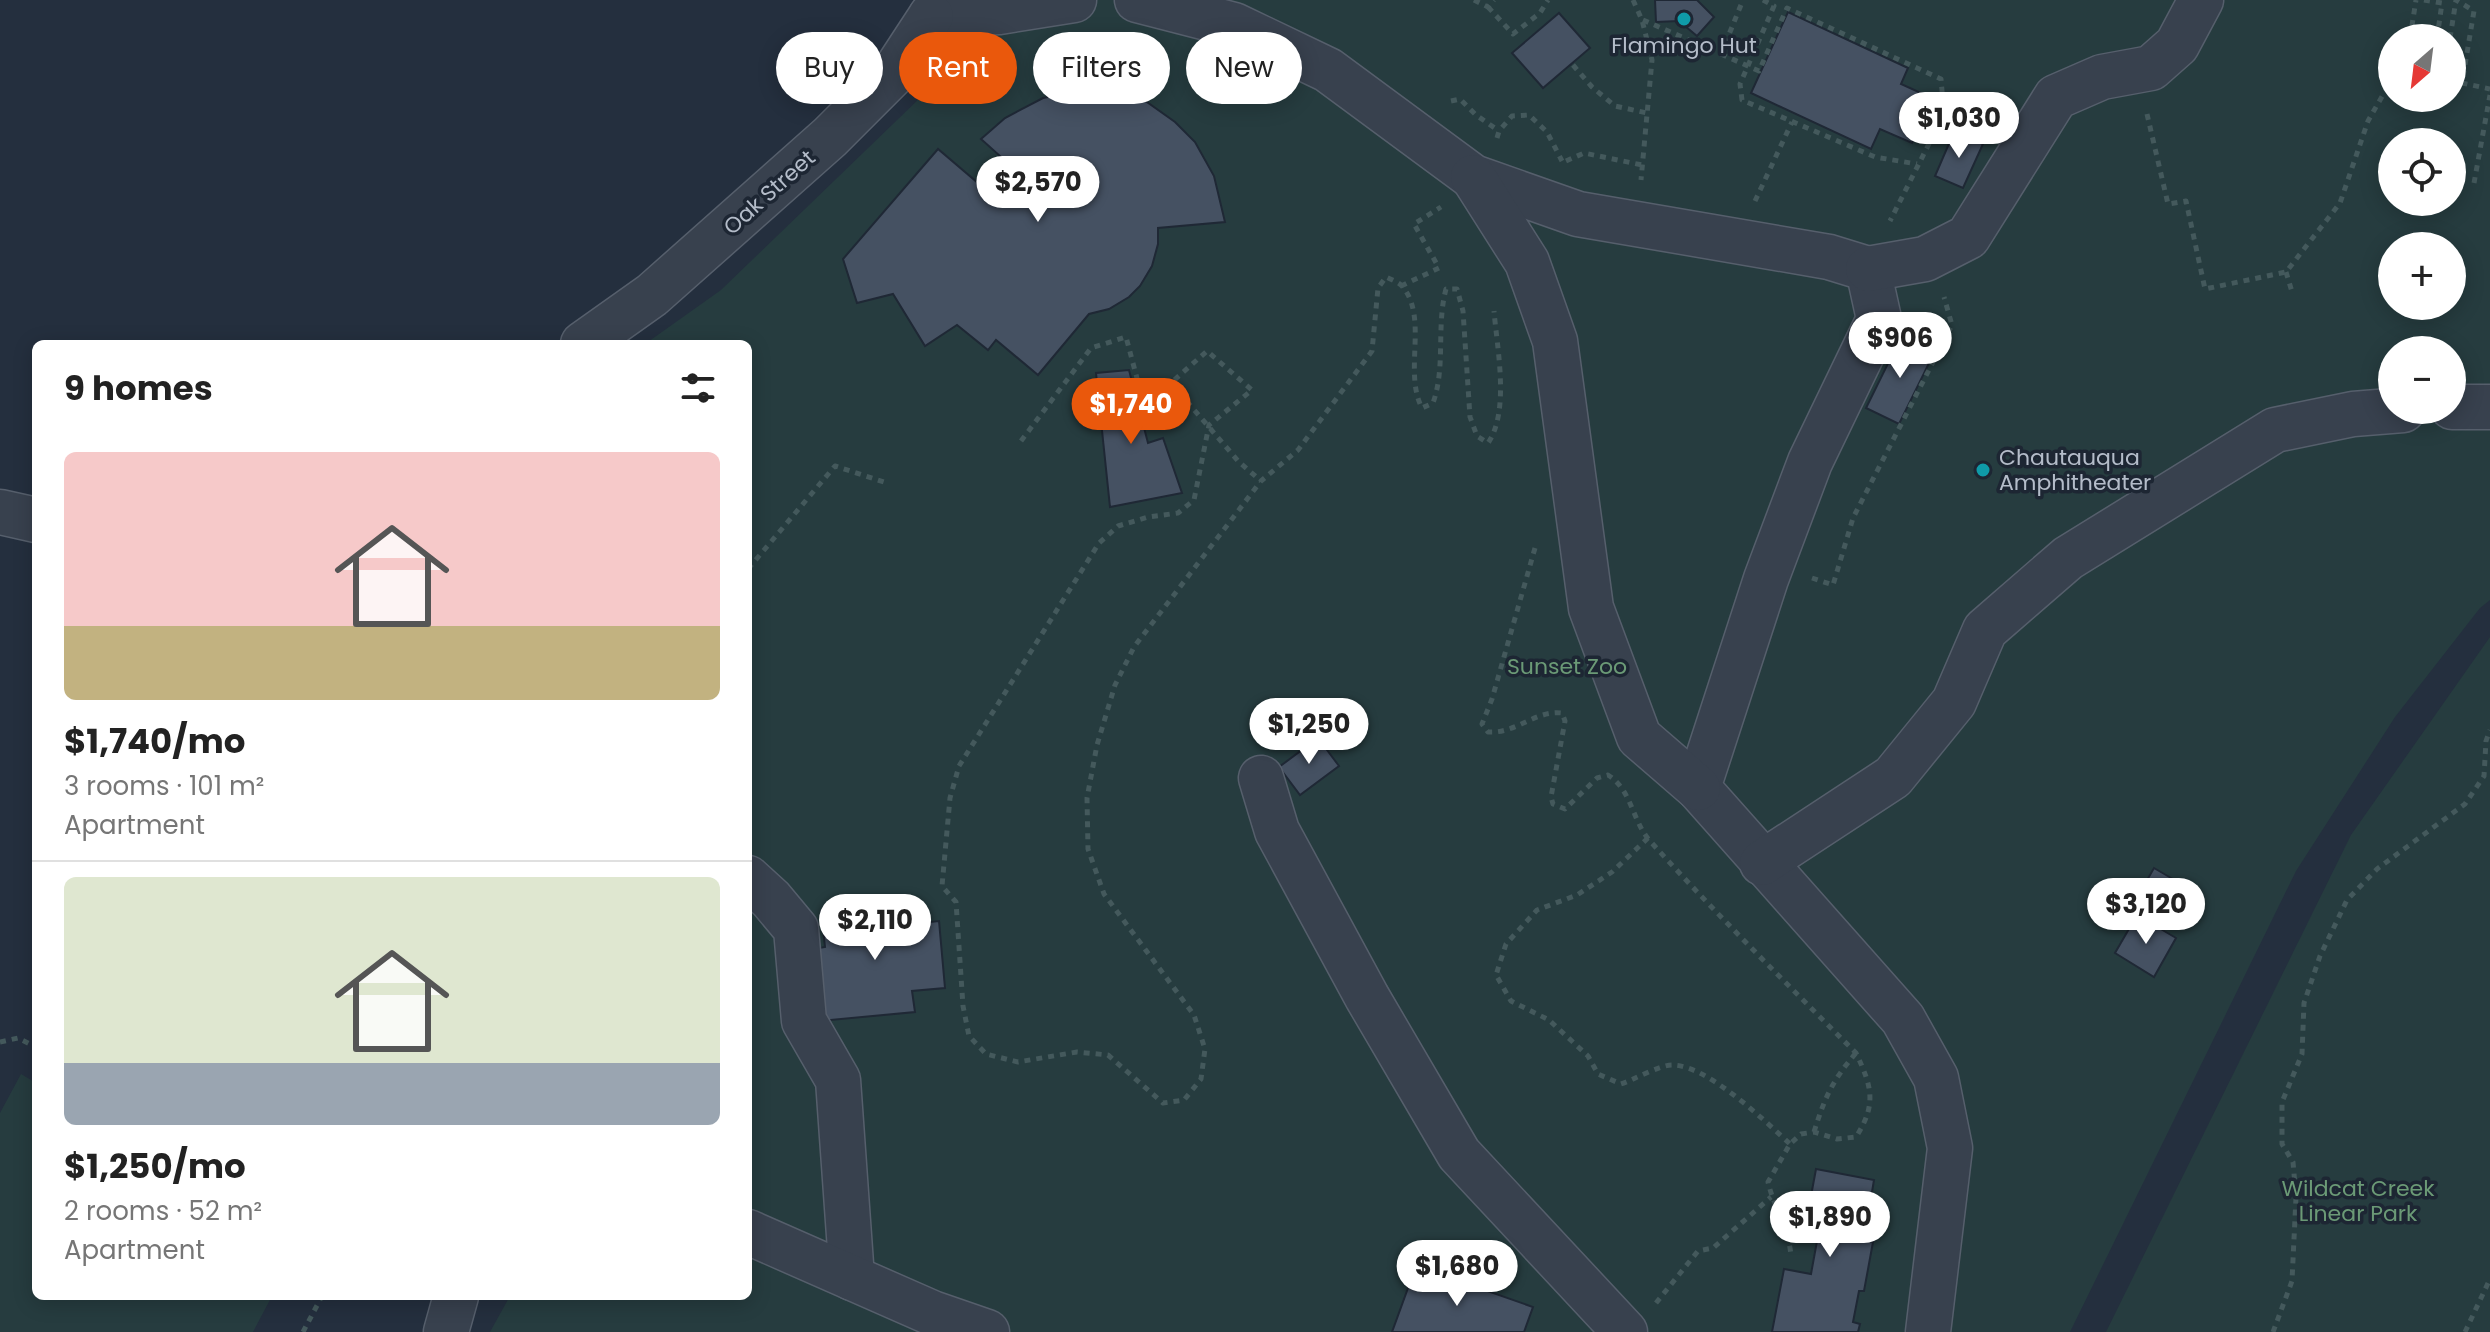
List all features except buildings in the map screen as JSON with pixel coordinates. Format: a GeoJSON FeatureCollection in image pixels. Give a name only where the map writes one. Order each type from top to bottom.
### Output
{"type":"FeatureCollection","features":[{"type":"Feature","properties":{"kind":"street"},"geometry":{"type":"LineString","coordinates":[[931,8],[1010,7],[1074,0]]}},
{"type":"Feature","properties":{"kind":"street"},"geometry":{"type":"LineString","coordinates":[[1137,0],[1234,25],[1328,70],[1578,214],[1829,257],[1868,269],[1928,258],[1968,237],[2056,97],[2102,77],[2151,68],[2177,45],[2201,0]]}},
{"type":"Feature","properties":{"kind":"street","name":"Oak Street"},"geometry":{"type":"LineString","coordinates":[[589,340],[652,295],[830,137],[893,74],[931,8]]}},
{"type":"Feature","properties":{"kind":"street"},"geometry":{"type":"LineString","coordinates":[[1484,160],[1527,262],[1555,341],[1591,608],[1639,737],[1698,788],[1903,1019],[1936,1078],[1950,1148],[1928,1332]]}},
{"type":"Feature","properties":{"kind":"street"},"geometry":{"type":"LineString","coordinates":[[1698,788],[1771,565],[1810,462],[1879,319],[1868,269]]}},
{"type":"Feature","properties":{"kind":"street"},"geometry":{"type":"LineString","coordinates":[[2466,407],[2490,407]]}},
{"type":"Feature","properties":{"kind":"street"},"geometry":{"type":"LineString","coordinates":[[1762,863],[1893,777],[1954,702],[1985,630],[2068,558],[2275,430],[2378,412]]}},
{"type":"Feature","properties":{"kind":"street"},"geometry":{"type":"LineString","coordinates":[[0,512],[32,519]]}},
{"type":"Feature","properties":{"kind":"street"},"geometry":{"type":"LineString","coordinates":[[1261,778],[1277,831],[1367,997],[1459,1154],[1623,1330]]}},
{"type":"Feature","properties":{"kind":"street"},"geometry":{"type":"LineString","coordinates":[[752,882],[796,929],[804,1021],[838,1080],[852,1278]]}},
{"type":"Feature","properties":{"kind":"street"},"geometry":{"type":"LineString","coordinates":[[752,1234],[932,1313],[987,1332]]}},
{"type":"Feature","properties":{"kind":"street"},"geometry":{"type":"LineString","coordinates":[[446,1332],[455,1300]]}},
{"type":"Feature","properties":{"kind":"path"},"geometry":{"type":"LineString","coordinates":[[1474,0],[1488,7],[1513,34],[1540,13],[1548,0]]}},
{"type":"Feature","properties":{"kind":"path"},"geometry":{"type":"LineString","coordinates":[[1488,7],[1494,0]]}},
{"type":"Feature","properties":{"kind":"path"},"geometry":{"type":"LineString","coordinates":[[1633,0],[1642,20],[1652,60],[1638,225]]}},
{"type":"Feature","properties":{"kind":"path"},"geometry":{"type":"LineString","coordinates":[[1721,54],[1743,0]]}},
{"type":"Feature","properties":{"kind":"path"},"geometry":{"type":"LineString","coordinates":[[1763,0],[1774,6],[1740,84],[1742,100],[1875,157],[1917,164]]}},
{"type":"Feature","properties":{"kind":"path"},"geometry":{"type":"LineString","coordinates":[[2412,24],[2416,0]]}},
{"type":"Feature","properties":{"kind":"path"},"geometry":{"type":"LineString","coordinates":[[2424,0],[2442,3],[2439,24]]}},
{"type":"Feature","properties":{"kind":"path"},"geometry":{"type":"LineString","coordinates":[[2452,24],[2456,0],[2474,11],[2466,59]]}},
{"type":"Feature","properties":{"kind":"path"},"geometry":{"type":"LineString","coordinates":[[1642,20],[1759,71],[1787,8],[1941,79],[1944,114],[1868,269]]}},
{"type":"Feature","properties":{"kind":"path"},"geometry":{"type":"LineString","coordinates":[[1573,65],[1615,106],[1647,113]]}},
{"type":"Feature","properties":{"kind":"path"},"geometry":{"type":"LineString","coordinates":[[2137,71],[2168,204],[2186,201],[2205,289],[2286,272],[2340,203],[2368,121],[2378,104]]}},
{"type":"Feature","properties":{"kind":"path"},"geometry":{"type":"LineString","coordinates":[[2466,84],[2490,92],[2474,183]]}},
{"type":"Feature","properties":{"kind":"path"},"geometry":{"type":"LineString","coordinates":[[1451,101],[1460,99],[1499,131]]}},
{"type":"Feature","properties":{"kind":"path"},"geometry":{"type":"LineString","coordinates":[[1401,286],[1439,268],[1414,224],[1459,197],[1499,131],[1512,116],[1529,115],[1547,132],[1562,163]]}},
{"type":"Feature","properties":{"kind":"path"},"geometry":{"type":"LineString","coordinates":[[1778,152],[1792,122]]}},
{"type":"Feature","properties":{"kind":"path"},"geometry":{"type":"LineString","coordinates":[[1771,565],[1833,585],[1853,518],[1952,325],[1921,241],[1896,210]]}},
{"type":"Feature","properties":{"kind":"path"},"geometry":{"type":"LineString","coordinates":[[2286,272],[2293,295]]}},
{"type":"Feature","properties":{"kind":"path"},"geometry":{"type":"LineString","coordinates":[[1021,441],[1091,348],[1126,337],[1142,397],[1171,383],[1207,351],[1252,390],[1209,425],[1194,500],[1178,513],[1148,517],[1118,526],[1099,543],[959,766],[950,798],[942,886],[956,902],[963,1006],[969,1036],[986,1054],[1018,1062],[1077,1052],[1108,1055],[1163,1103],[1184,1100],[1201,1079],[1205,1049],[1194,1015],[1104,894],[1088,849],[1087,798],[1097,745],[1115,685],[1134,647],[1261,481],[1298,450],[1372,351],[1378,288],[1386,277],[1401,286],[1414,311],[1415,394],[1422,408],[1433,403],[1439,386],[1442,306],[1446,289],[1457,289],[1463,311],[1470,417],[1477,436],[1488,443],[1496,432],[1501,393],[1493,305]]}},
{"type":"Feature","properties":{"kind":"path"},"geometry":{"type":"LineString","coordinates":[[1171,383],[1239,462],[1261,481]]}},
{"type":"Feature","properties":{"kind":"path"},"geometry":{"type":"LineString","coordinates":[[752,564],[835,466],[887,483]]}},
{"type":"Feature","properties":{"kind":"path"},"geometry":{"type":"LineString","coordinates":[[1535,547],[1492,699],[1482,724],[1488,732],[1503,733],[1550,711],[1562,713],[1565,721],[1551,797],[1553,804],[1565,809],[1597,778],[1608,775],[1626,793],[1648,838],[1856,1053],[1867,1077],[1872,1099],[1866,1121],[1856,1137],[1837,1139],[1814,1132],[1801,1134],[1790,1144],[1768,1182],[1771,1197],[1784,1224],[1791,1256]]}},
{"type":"Feature","properties":{"kind":"path"},"geometry":{"type":"LineString","coordinates":[[2273,1332],[2292,1281],[2296,1197],[2293,1162],[2282,1144],[2282,1102],[2302,1054],[2304,1003],[2320,956],[2347,900],[2367,879],[2414,840],[2465,804],[2484,776],[2486,741],[2490,730]]}},
{"type":"Feature","properties":{"kind":"path"},"geometry":{"type":"LineString","coordinates":[[1648,838],[1612,872],[1577,895],[1537,910],[1506,944],[1496,975],[1511,1001],[1549,1020],[1588,1056],[1598,1074],[1621,1084],[1672,1064],[1707,1076],[1790,1144]]}},
{"type":"Feature","properties":{"kind":"path"},"geometry":{"type":"LineString","coordinates":[[0,1042],[18,1038],[32,1045]]}},
{"type":"Feature","properties":{"kind":"path"},"geometry":{"type":"LineString","coordinates":[[1814,1132],[1835,1077],[1856,1053]]}},
{"type":"Feature","properties":{"kind":"path"},"geometry":{"type":"LineString","coordinates":[[1623,1330],[1661,1299],[1698,1251],[1713,1248],[1771,1197]]}},
{"type":"Feature","properties":{"kind":"path"},"geometry":{"type":"LineString","coordinates":[[2465,1332],[2490,1279]]}},
{"type":"Feature","properties":{"kind":"path"},"geometry":{"type":"LineString","coordinates":[[303,1332],[320,1300]]}},
{"type":"Feature","properties":{"kind":"green space","name":"Sunset Zoo"},"geometry":{"type":"Polygon","coordinates":[[[953,0],[2490,0],[2490,600],[2480,608],[2395,717],[2296,871],[2070,1332],[490,1332],[508,1300],[752,1300],[752,340],[651,340],[721,290],[914,104],[1017,104],[1017,32],[943,32],[953,0]]]}},
{"type":"Feature","properties":{"kind":"green space","name":"Wildcat Creek Linear Park"},"geometry":{"type":"Polygon","coordinates":[[[2490,637],[2490,1332],[2106,1332],[2351,835],[2490,637]]]}},
{"type":"Feature","properties":{"kind":"green space"},"geometry":{"type":"Polygon","coordinates":[[[21,1074],[32,1081],[32,1300],[270,1300],[253,1332],[0,1332],[0,1113],[21,1074]]]}},
{"type":"Feature","properties":{"kind":"place","name":"Flamingo Hut"},"geometry":{"type":"Point","coordinates":[1684,19]}},
{"type":"Feature","properties":{"kind":"place","name":"Chautauqua Amphitheater"},"geometry":{"type":"Point","coordinates":[1983,470]}}]}
